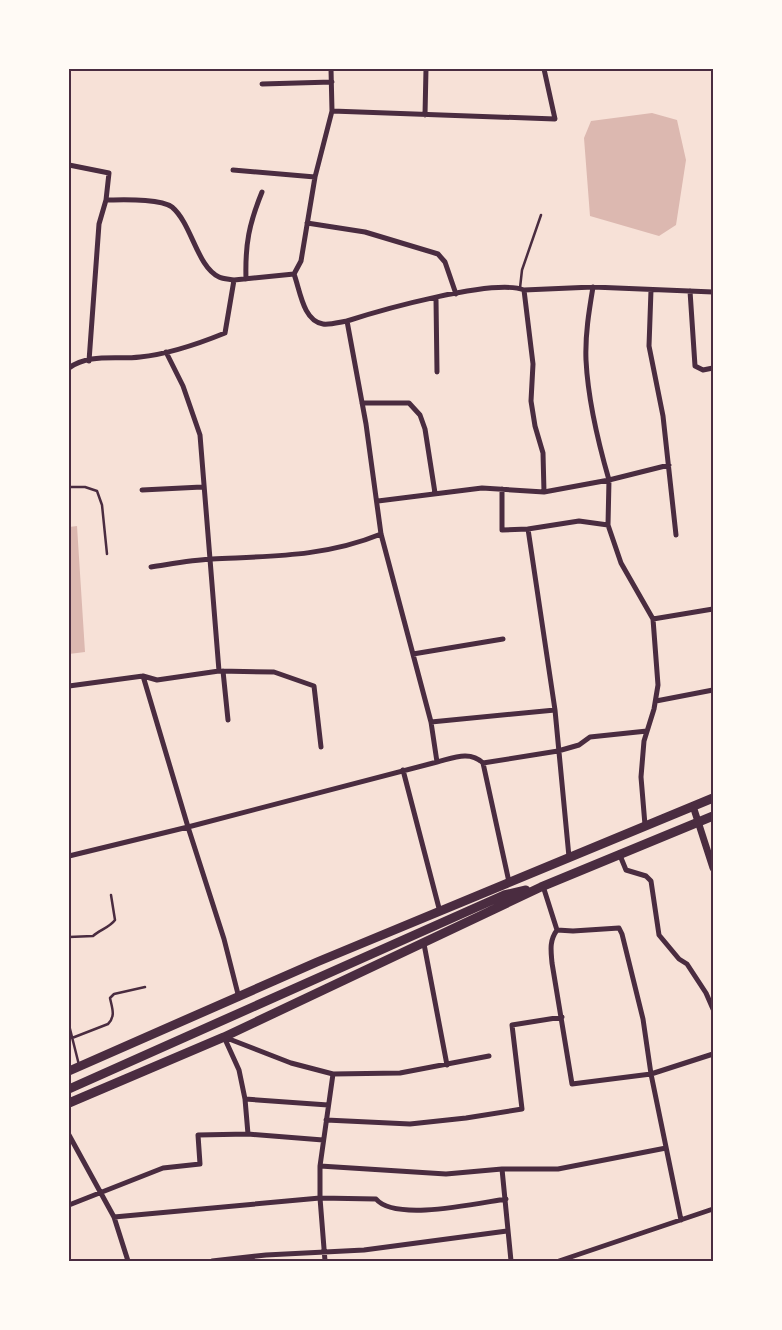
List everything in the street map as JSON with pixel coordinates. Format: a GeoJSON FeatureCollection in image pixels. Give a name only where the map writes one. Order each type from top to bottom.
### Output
{"type":"FeatureCollection","features":[{"type":"Feature","properties":{"kind":"main road"},"geometry":{"type":"LineString","coordinates":[[69,1071],[509,882],[713,798]]}},
{"type":"Feature","properties":{"kind":"main road"},"geometry":{"type":"LineString","coordinates":[[69,1104],[224,1037],[542,887],[619,853],[713,816]]}},
{"type":"Feature","properties":{"kind":"main road"},"geometry":{"type":"LineString","coordinates":[[69,1089],[504,895],[542,887]]}},
{"type":"Feature","properties":{"kind":"street"},"geometry":{"type":"LineString","coordinates":[[331,69],[332,110],[315,177],[301,261],[294,274],[308,314],[314,321],[323,324],[347,321],[380,310],[436,298],[487,288],[514,286],[522,289],[593,287],[713,292]]}},
{"type":"Feature","properties":{"kind":"street"},"geometry":{"type":"LineString","coordinates":[[425,115],[426,69]]}},
{"type":"Feature","properties":{"kind":"street"},"geometry":{"type":"LineString","coordinates":[[332,110],[555,119],[544,69]]}},
{"type":"Feature","properties":{"kind":"street"},"geometry":{"type":"LineString","coordinates":[[262,84],[332,82]]}},
{"type":"Feature","properties":{"kind":"street"},"geometry":{"type":"LineString","coordinates":[[69,165],[109,173],[106,200],[99,224],[89,361]]}},
{"type":"Feature","properties":{"kind":"street"},"geometry":{"type":"LineString","coordinates":[[233,170],[315,177]]}},
{"type":"Feature","properties":{"kind":"street"},"geometry":{"type":"LineString","coordinates":[[246,279],[245,250],[252,216],[262,192]]}},
{"type":"Feature","properties":{"kind":"street"},"geometry":{"type":"LineString","coordinates":[[106,200],[135,201],[171,207],[198,246],[206,267],[219,278],[234,280],[294,274]]}},
{"type":"Feature","properties":{"kind":"street"},"geometry":{"type":"LineString","coordinates":[[307,223],[365,232],[438,254],[445,262],[456,294]]}},
{"type":"Feature","properties":{"kind":"street"},"geometry":{"type":"LineString","coordinates":[[69,368],[104,357],[139,358],[193,346],[225,333],[234,280]]}},
{"type":"Feature","properties":{"kind":"street"},"geometry":{"type":"LineString","coordinates":[[593,287],[587,325],[586,361],[596,425],[609,480],[608,525],[620,563],[653,619],[658,685],[656,700],[647,731],[641,777],[645,825]]}},
{"type":"Feature","properties":{"kind":"street"},"geometry":{"type":"LineString","coordinates":[[522,289],[533,364],[531,401],[535,426],[543,453],[544,492]]}},
{"type":"Feature","properties":{"kind":"street"},"geometry":{"type":"LineString","coordinates":[[650,290],[649,346],[663,416],[676,535]]}},
{"type":"Feature","properties":{"kind":"street"},"geometry":{"type":"LineString","coordinates":[[690,292],[695,366],[703,370],[713,368]]}},
{"type":"Feature","properties":{"kind":"street"},"geometry":{"type":"LineString","coordinates":[[436,298],[437,372]]}},
{"type":"Feature","properties":{"kind":"street"},"geometry":{"type":"LineString","coordinates":[[347,321],[378,501],[381,534],[431,722],[437,762]]}},
{"type":"Feature","properties":{"kind":"street"},"geometry":{"type":"LineString","coordinates":[[166,352],[183,386],[200,435],[208,559],[228,720]]}},
{"type":"Feature","properties":{"kind":"street"},"geometry":{"type":"LineString","coordinates":[[362,404],[409,403],[420,415],[425,429],[435,494]]}},
{"type":"Feature","properties":{"kind":"street"},"geometry":{"type":"LineString","coordinates":[[378,501],[482,488],[544,492],[609,480],[669,465]]}},
{"type":"Feature","properties":{"kind":"street"},"geometry":{"type":"LineString","coordinates":[[142,490],[202,487]]}},
{"type":"Feature","properties":{"kind":"street"},"geometry":{"type":"LineString","coordinates":[[502,489],[502,530],[528,529],[580,521],[608,525]]}},
{"type":"Feature","properties":{"kind":"street"},"geometry":{"type":"LineString","coordinates":[[528,529],[556,710],[558,751],[569,857]]}},
{"type":"Feature","properties":{"kind":"street"},"geometry":{"type":"LineString","coordinates":[[151,566],[208,559],[313,554],[362,542],[381,534]]}},
{"type":"Feature","properties":{"kind":"street"},"geometry":{"type":"LineString","coordinates":[[653,619],[713,610]]}},
{"type":"Feature","properties":{"kind":"street"},"geometry":{"type":"LineString","coordinates":[[413,654],[503,639]]}},
{"type":"Feature","properties":{"kind":"street"},"geometry":{"type":"LineString","coordinates":[[69,686],[144,676],[157,680],[221,671],[274,672],[314,686],[321,748]]}},
{"type":"Feature","properties":{"kind":"street"},"geometry":{"type":"LineString","coordinates":[[144,676],[188,827],[224,939],[239,998]]}},
{"type":"Feature","properties":{"kind":"street"},"geometry":{"type":"LineString","coordinates":[[656,700],[713,690]]}},
{"type":"Feature","properties":{"kind":"street"},"geometry":{"type":"LineString","coordinates":[[431,722],[556,710]]}},
{"type":"Feature","properties":{"kind":"street"},"geometry":{"type":"LineString","coordinates":[[483,764],[558,751],[579,745],[590,737],[647,731]]}},
{"type":"Feature","properties":{"kind":"street"},"geometry":{"type":"LineString","coordinates":[[69,856],[469,754],[483,764],[509,882]]}},
{"type":"Feature","properties":{"kind":"street"},"geometry":{"type":"LineString","coordinates":[[403,770],[440,912]]}},
{"type":"Feature","properties":{"kind":"street"},"geometry":{"type":"LineString","coordinates":[[693,806],[713,868]]}},
{"type":"Feature","properties":{"kind":"street"},"geometry":{"type":"LineString","coordinates":[[619,853],[626,870],[646,876],[651,881],[659,935],[679,959],[687,964],[706,993],[713,1009]]}},
{"type":"Feature","properties":{"kind":"street"},"geometry":{"type":"LineString","coordinates":[[542,887],[557,930]]}},
{"type":"Feature","properties":{"kind":"street"},"geometry":{"type":"LineString","coordinates":[[557,930],[573,932],[619,928],[622,934],[643,1019],[651,1074],[681,1220]]}},
{"type":"Feature","properties":{"kind":"street"},"geometry":{"type":"LineString","coordinates":[[557,930],[552,937],[551,946],[572,1084],[651,1074],[713,1054]]}},
{"type":"Feature","properties":{"kind":"street"},"geometry":{"type":"LineString","coordinates":[[424,944],[447,1065]]}},
{"type":"Feature","properties":{"kind":"street"},"geometry":{"type":"LineString","coordinates":[[326,1120],[410,1124],[466,1118],[522,1108],[512,1025],[562,1017]]}},
{"type":"Feature","properties":{"kind":"street"},"geometry":{"type":"LineString","coordinates":[[224,1037],[292,1064],[332,1074],[400,1073],[489,1056]]}},
{"type":"Feature","properties":{"kind":"street"},"geometry":{"type":"LineString","coordinates":[[224,1037],[239,1070],[245,1099],[248,1134]]}},
{"type":"Feature","properties":{"kind":"street"},"geometry":{"type":"LineString","coordinates":[[325,1261],[320,1198],[320,1166],[332,1074]]}},
{"type":"Feature","properties":{"kind":"street"},"geometry":{"type":"LineString","coordinates":[[245,1099],[328,1105]]}},
{"type":"Feature","properties":{"kind":"street"},"geometry":{"type":"LineString","coordinates":[[69,1205],[162,1168],[200,1164],[198,1135],[248,1134],[323,1140]]}},
{"type":"Feature","properties":{"kind":"street"},"geometry":{"type":"LineString","coordinates":[[69,1135],[114,1217],[128,1261]]}},
{"type":"Feature","properties":{"kind":"street"},"geometry":{"type":"LineString","coordinates":[[320,1166],[446,1174],[502,1168],[558,1170],[666,1148]]}},
{"type":"Feature","properties":{"kind":"street"},"geometry":{"type":"LineString","coordinates":[[502,1168],[511,1261]]}},
{"type":"Feature","properties":{"kind":"street"},"geometry":{"type":"LineString","coordinates":[[114,1217],[320,1198],[376,1199],[382,1205],[401,1210],[506,1199]]}},
{"type":"Feature","properties":{"kind":"street"},"geometry":{"type":"LineString","coordinates":[[559,1261],[713,1210]]}},
{"type":"Feature","properties":{"kind":"street"},"geometry":{"type":"LineString","coordinates":[[212,1261],[266,1255],[364,1250],[507,1231]]}},
{"type":"Feature","properties":{"kind":"lane"},"geometry":{"type":"LineString","coordinates":[[522,289],[522,270],[541,215]]}},
{"type":"Feature","properties":{"kind":"lane"},"geometry":{"type":"LineString","coordinates":[[69,487],[85,487],[97,491],[102,505],[107,554]]}},
{"type":"Feature","properties":{"kind":"lane"},"geometry":{"type":"LineString","coordinates":[[69,937],[93,936],[115,920],[111,895]]}},
{"type":"Feature","properties":{"kind":"lane"},"geometry":{"type":"LineString","coordinates":[[72,1038],[108,1024],[114,1014],[110,998],[114,994],[145,987]]}},
{"type":"Feature","properties":{"kind":"lane"},"geometry":{"type":"LineString","coordinates":[[69,1025],[79,1067]]}},
{"type":"Feature","properties":{"kind":"shaded area"},"geometry":{"type":"Polygon","coordinates":[[[652,113],[677,120],[686,160],[676,225],[659,236],[590,216],[584,138],[591,121],[652,113]]]}},
{"type":"Feature","properties":{"kind":"shaded area"},"geometry":{"type":"Polygon","coordinates":[[[77,526],[85,652],[69,654],[69,527],[77,526]]]}}]}
